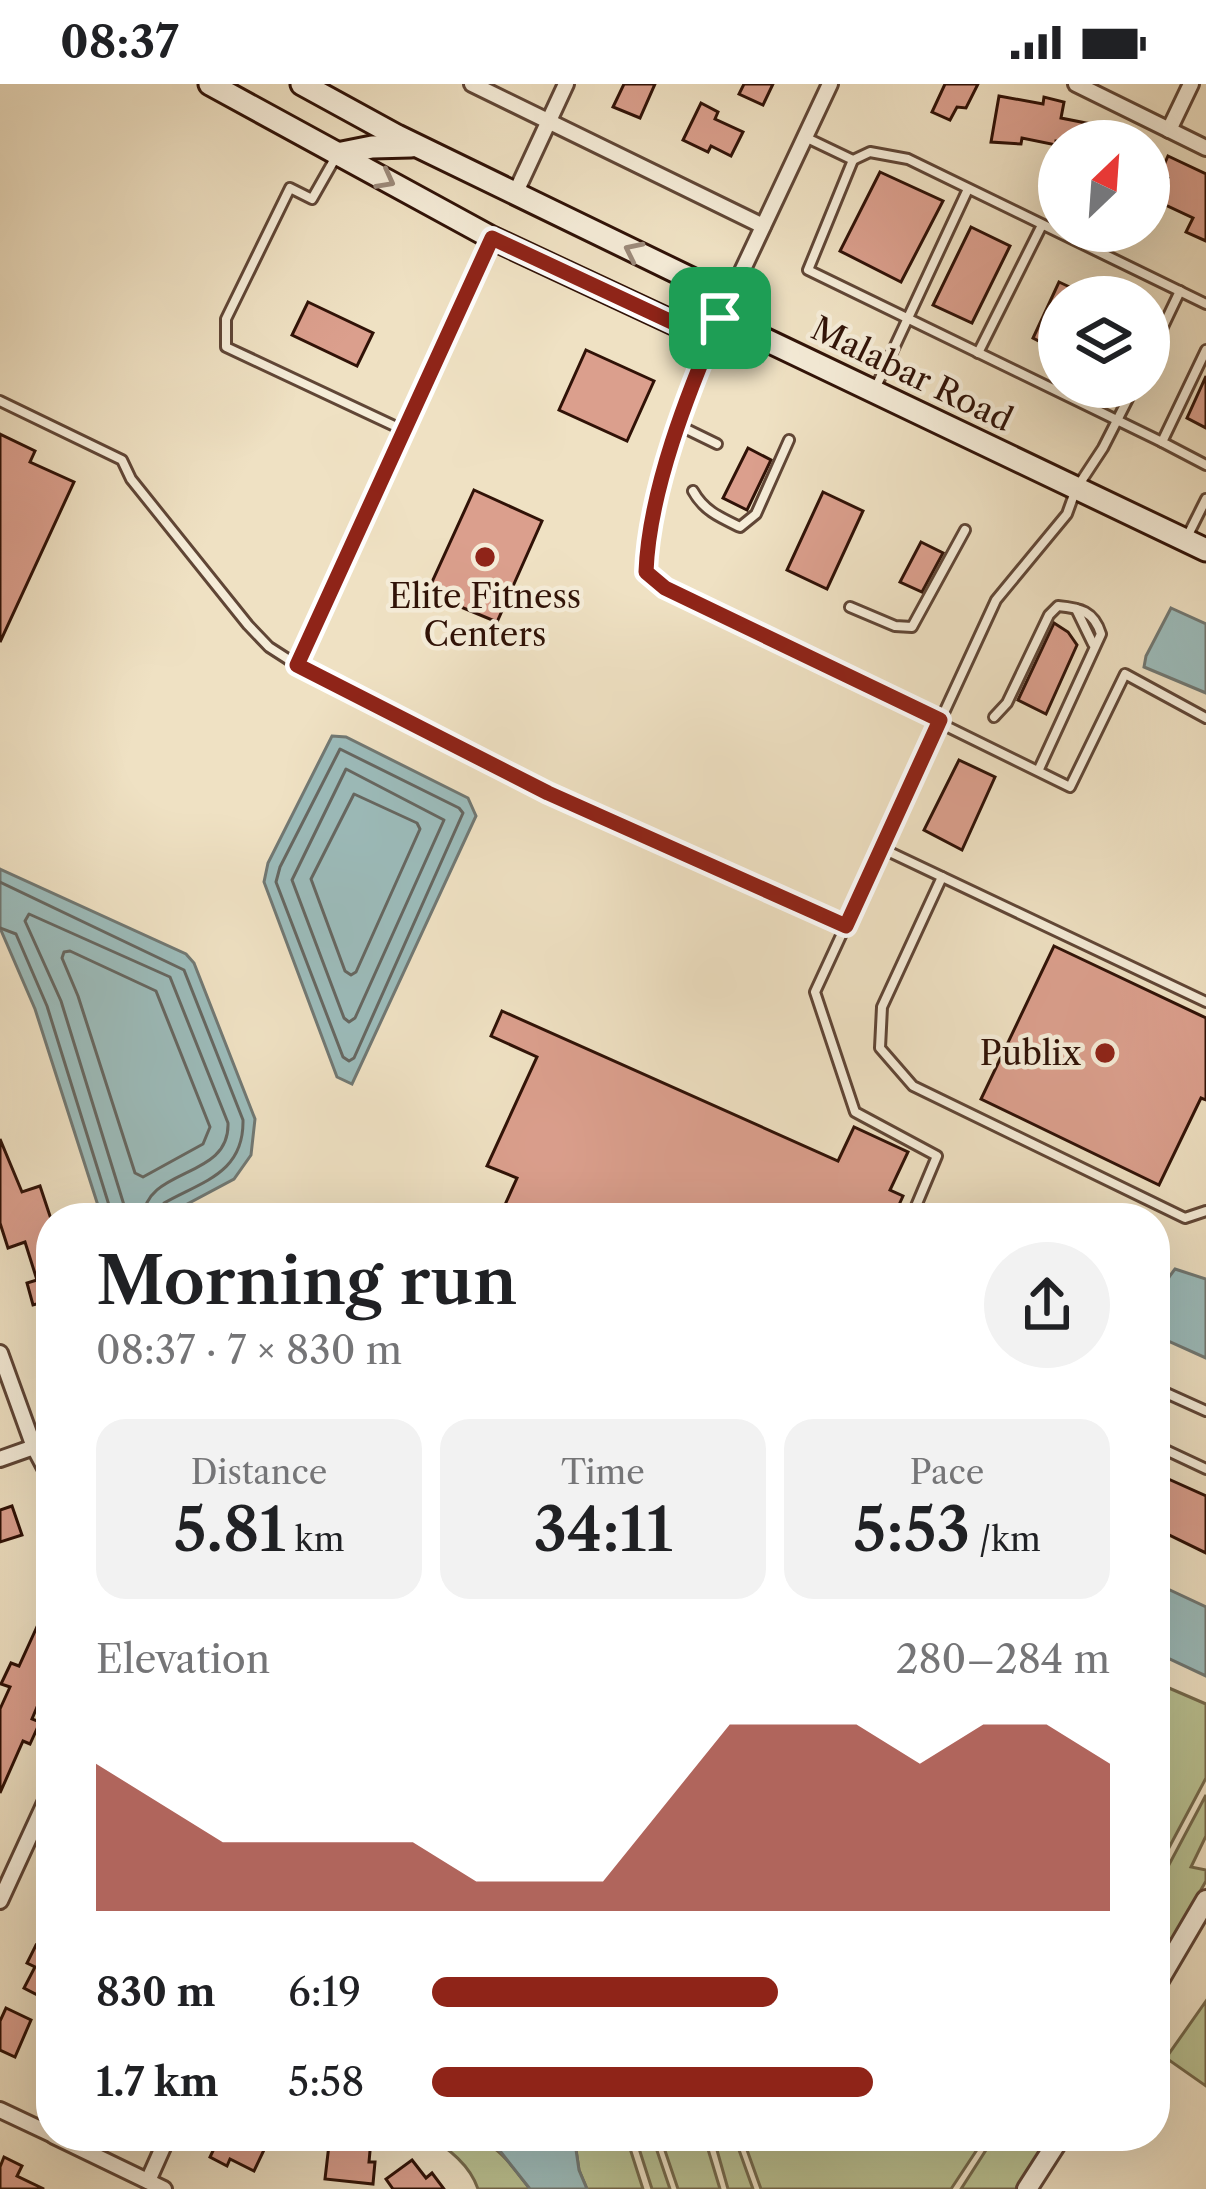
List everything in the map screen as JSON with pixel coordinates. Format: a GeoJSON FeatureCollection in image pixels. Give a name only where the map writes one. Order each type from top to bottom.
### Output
{"type":"FeatureCollection","features":[{"type":"Feature","properties":{"kind":"main road"},"geometry":{"type":"LineString","coordinates":[[210,84],[492,238],[691,331],[720,318],[708,287],[302,84]]}},
{"type":"Feature","properties":{"kind":"main road"},"geometry":{"type":"LineString","coordinates":[[337,154],[418,146]]}},
{"type":"Feature","properties":{"kind":"main road","name":"Malabar Road"},"geometry":{"type":"LineString","coordinates":[[720,318],[1196,546]]}},
{"type":"Feature","properties":{"kind":"street"},"geometry":{"type":"LineString","coordinates":[[472,84],[764,226]]}},
{"type":"Feature","properties":{"kind":"street"},"geometry":{"type":"LineString","coordinates":[[515,194],[566,84]]}},
{"type":"Feature","properties":{"kind":"street"},"geometry":{"type":"LineString","coordinates":[[720,318],[830,84]]}},
{"type":"Feature","properties":{"kind":"street"},"geometry":{"type":"LineString","coordinates":[[1076,84],[1149,120]]}},
{"type":"Feature","properties":{"kind":"street"},"geometry":{"type":"LineString","coordinates":[[1170,128],[1191,84]]}},
{"type":"Feature","properties":{"kind":"street"},"geometry":{"type":"LineString","coordinates":[[1170,130],[1206,148]]}},
{"type":"Feature","properties":{"kind":"street"},"geometry":{"type":"LineString","coordinates":[[297,665],[492,238]]}},
{"type":"Feature","properties":{"kind":"street"},"geometry":{"type":"LineString","coordinates":[[0,1353],[36,1452]]}},
{"type":"Feature","properties":{"kind":"street"},"geometry":{"type":"LineString","coordinates":[[0,1459],[34,1448]]}},
{"type":"Feature","properties":{"kind":"street"},"geometry":{"type":"LineString","coordinates":[[0,1901],[36,1823]]}},
{"type":"Feature","properties":{"kind":"street"},"geometry":{"type":"LineString","coordinates":[[1170,1961],[1206,1900]]}},
{"type":"Feature","properties":{"kind":"street"},"geometry":{"type":"LineString","coordinates":[[0,2110],[36,2127]]}},
{"type":"Feature","properties":{"kind":"street"},"geometry":{"type":"LineString","coordinates":[[86,2151],[164,2189]]}},
{"type":"Feature","properties":{"kind":"street"},"geometry":{"type":"LineString","coordinates":[[148,2181],[161,2151]]}},
{"type":"Feature","properties":{"kind":"street"},"geometry":{"type":"LineString","coordinates":[[1027,2189],[1051,2151]]}},
{"type":"Feature","properties":{"kind":"lane"},"geometry":{"type":"LineString","coordinates":[[805,137],[853,160]]}},
{"type":"Feature","properties":{"kind":"lane"},"geometry":{"type":"LineString","coordinates":[[1038,223],[908,159],[870,152],[853,160],[808,270],[1206,465]]}},
{"type":"Feature","properties":{"kind":"lane"},"geometry":{"type":"LineString","coordinates":[[337,154],[312,199],[290,188],[226,320],[226,347],[403,430]]}},
{"type":"Feature","properties":{"kind":"lane"},"geometry":{"type":"LineString","coordinates":[[874,392],[968,189]]}},
{"type":"Feature","properties":{"kind":"lane"},"geometry":{"type":"LineString","coordinates":[[979,353],[1038,233]]}},
{"type":"Feature","properties":{"kind":"lane"},"geometry":{"type":"LineString","coordinates":[[1098,252],[1206,304]]}},
{"type":"Feature","properties":{"kind":"lane"},"geometry":{"type":"LineString","coordinates":[[1170,312],[1180,291]]}},
{"type":"Feature","properties":{"kind":"lane"},"geometry":{"type":"LineString","coordinates":[[720,318],[678,425],[647,548],[646,572],[665,588],[1070,787],[1125,674],[1206,718]]}},
{"type":"Feature","properties":{"kind":"lane"},"geometry":{"type":"LineString","coordinates":[[1162,442],[1206,350]]}},
{"type":"Feature","properties":{"kind":"lane"},"geometry":{"type":"LineString","coordinates":[[0,401],[122,460],[130,479],[248,625],[269,647],[297,665],[548,793],[846,926]]}},
{"type":"Feature","properties":{"kind":"lane"},"geometry":{"type":"LineString","coordinates":[[917,1203],[937,1156],[855,1112],[815,992],[996,600],[1067,514],[1076,489],[1124,408]]}},
{"type":"Feature","properties":{"kind":"lane"},"geometry":{"type":"LineString","coordinates":[[678,425],[717,444]]}},
{"type":"Feature","properties":{"kind":"lane"},"geometry":{"type":"LineString","coordinates":[[693,491],[714,515],[740,527],[756,514],[789,440]]}},
{"type":"Feature","properties":{"kind":"lane"},"geometry":{"type":"LineString","coordinates":[[1196,546],[1206,499]]}},
{"type":"Feature","properties":{"kind":"lane"},"geometry":{"type":"LineString","coordinates":[[850,607],[912,628],[965,530]]}},
{"type":"Feature","properties":{"kind":"lane"},"geometry":{"type":"LineString","coordinates":[[994,717],[1007,703],[1048,615],[1058,606],[1075,607],[1094,645],[1039,769]]}},
{"type":"Feature","properties":{"kind":"lane"},"geometry":{"type":"LineString","coordinates":[[881,848],[1206,1002]]}},
{"type":"Feature","properties":{"kind":"lane"},"geometry":{"type":"LineString","coordinates":[[942,877],[882,1007],[880,1048],[913,1086],[1154,1203]]}},
{"type":"Feature","properties":{"kind":"lane"},"geometry":{"type":"LineString","coordinates":[[1170,1211],[1185,1218],[1206,1211]]}},
{"type":"Feature","properties":{"kind":"lane"},"geometry":{"type":"LineString","coordinates":[[1170,1396],[1206,1411]]}},
{"type":"Feature","properties":{"kind":"lane"},"geometry":{"type":"LineString","coordinates":[[1170,1452],[1206,1469]]}},
{"type":"Feature","properties":{"kind":"green space"},"geometry":{"type":"Polygon","coordinates":[[[1170,1688],[1206,1704],[1206,1778],[1170,1846],[1170,1688]]]}},
{"type":"Feature","properties":{"kind":"green space"},"geometry":{"type":"Polygon","coordinates":[[[1206,1795],[1206,1836],[1191,1867],[1206,1870],[1206,1881],[1170,1944],[1170,1863],[1206,1795]]]}},
{"type":"Feature","properties":{"kind":"green space"},"geometry":{"type":"Polygon","coordinates":[[[1206,2001],[1206,2086],[1170,2061],[1170,2052],[1206,2001]]]}},
{"type":"Feature","properties":{"kind":"green space"},"geometry":{"type":"Polygon","coordinates":[[[450,2151],[498,2151],[530,2189],[478,2189],[450,2151]]]}},
{"type":"Feature","properties":{"kind":"green space"},"geometry":{"type":"Polygon","coordinates":[[[576,2151],[631,2151],[643,2189],[587,2189],[576,2151]]]}},
{"type":"Feature","properties":{"kind":"green space"},"geometry":{"type":"Polygon","coordinates":[[[640,2151],[657,2151],[670,2189],[652,2189],[640,2151]]]}},
{"type":"Feature","properties":{"kind":"green space"},"geometry":{"type":"Polygon","coordinates":[[[665,2151],[709,2151],[720,2189],[678,2189],[665,2151]]]}},
{"type":"Feature","properties":{"kind":"green space"},"geometry":{"type":"Polygon","coordinates":[[[717,2151],[739,2151],[753,2189],[728,2189],[717,2151]]]}},
{"type":"Feature","properties":{"kind":"green space"},"geometry":{"type":"Polygon","coordinates":[[[747,2151],[976,2151],[951,2189],[761,2189],[747,2151]]]}},
{"type":"Feature","properties":{"kind":"green space"},"geometry":{"type":"Polygon","coordinates":[[[985,2151],[1040,2151],[1016,2189],[961,2189],[985,2151]]]}},
{"type":"Feature","properties":{"kind":"water"},"geometry":{"type":"Polygon","coordinates":[[[1171,608],[1206,624],[1206,693],[1144,667],[1171,608]]]}},
{"type":"Feature","properties":{"kind":"water"},"geometry":{"type":"Polygon","coordinates":[[[332,736],[346,737],[468,798],[476,816],[352,1084],[337,1077],[264,882],[268,863],[332,736]]]}},
{"type":"Feature","properties":{"kind":"water"},"geometry":{"type":"Polygon","coordinates":[[[0,869],[186,954],[194,963],[255,1119],[251,1155],[234,1179],[189,1203],[97,1203],[35,1009],[0,928],[0,869]]]}},
{"type":"Feature","properties":{"kind":"water"},"geometry":{"type":"Polygon","coordinates":[[[1175,1269],[1206,1279],[1206,1358],[1170,1342],[1170,1276],[1175,1269]]]}},
{"type":"Feature","properties":{"kind":"water"},"geometry":{"type":"Polygon","coordinates":[[[1170,1590],[1206,1607],[1206,1676],[1170,1659],[1170,1590]]]}},
{"type":"Feature","properties":{"kind":"water"},"geometry":{"type":"Polygon","coordinates":[[[500,2151],[576,2151],[587,2189],[530,2189],[500,2151]]]}},
{"type":"Feature","properties":{"kind":"building"},"geometry":{"type":"Polygon","coordinates":[[[624,84],[655,84],[640,118],[613,107],[624,84]]]}},
{"type":"Feature","properties":{"kind":"building"},"geometry":{"type":"Polygon","coordinates":[[[744,84],[773,84],[763,105],[739,94],[744,84]]]}},
{"type":"Feature","properties":{"kind":"building"},"geometry":{"type":"Polygon","coordinates":[[[945,84],[978,84],[966,108],[957,107],[950,120],[932,112],[945,84]]]}},
{"type":"Feature","properties":{"kind":"building"},"geometry":{"type":"Polygon","coordinates":[[[999,96],[1043,104],[1044,97],[1064,102],[1061,118],[1071,120],[1038,120],[1038,141],[991,142],[999,96]]]}},
{"type":"Feature","properties":{"kind":"building"},"geometry":{"type":"Polygon","coordinates":[[[701,103],[718,112],[715,119],[743,132],[731,156],[683,140],[701,103]]]}},
{"type":"Feature","properties":{"kind":"building"},"geometry":{"type":"Polygon","coordinates":[[[1170,157],[1206,174],[1206,241],[1186,232],[1193,218],[1170,207],[1170,157]]]}},
{"type":"Feature","properties":{"kind":"building"},"geometry":{"type":"Polygon","coordinates":[[[880,172],[943,201],[901,282],[840,251],[880,172]]]}},
{"type":"Feature","properties":{"kind":"building"},"geometry":{"type":"Polygon","coordinates":[[[971,227],[1010,246],[972,323],[933,305],[971,227]]]}},
{"type":"Feature","properties":{"kind":"building"},"geometry":{"type":"Polygon","coordinates":[[[308,302],[373,333],[357,366],[292,335],[308,302]]]}},
{"type":"Feature","properties":{"kind":"building"},"geometry":{"type":"Polygon","coordinates":[[[586,350],[654,381],[627,441],[559,410],[586,350]]]}},
{"type":"Feature","properties":{"kind":"building"},"geometry":{"type":"Polygon","coordinates":[[[1206,376],[1206,428],[1187,418],[1206,376]]]}},
{"type":"Feature","properties":{"kind":"building"},"geometry":{"type":"Polygon","coordinates":[[[0,434],[35,451],[30,462],[74,482],[0,642],[0,434]]]}},
{"type":"Feature","properties":{"kind":"building"},"geometry":{"type":"Polygon","coordinates":[[[748,448],[771,460],[747,510],[723,498],[748,448]]]}},
{"type":"Feature","properties":{"kind":"building","name":"Elite Fitness Centers"},"geometry":{"type":"Polygon","coordinates":[[[474,490],[542,521],[497,622],[427,593],[474,490]]]}},
{"type":"Feature","properties":{"kind":"building"},"geometry":{"type":"Polygon","coordinates":[[[823,492],[863,511],[827,589],[787,570],[823,492]]]}},
{"type":"Feature","properties":{"kind":"building"},"geometry":{"type":"Polygon","coordinates":[[[921,542],[943,553],[922,592],[900,582],[921,542]]]}},
{"type":"Feature","properties":{"kind":"building"},"geometry":{"type":"Polygon","coordinates":[[[1054,623],[1077,645],[1046,714],[1018,700],[1054,623]]]}},
{"type":"Feature","properties":{"kind":"building"},"geometry":{"type":"Polygon","coordinates":[[[959,760],[995,777],[962,850],[924,830],[959,760]]]}},
{"type":"Feature","properties":{"kind":"building","name":"Publix"},"geometry":{"type":"Polygon","coordinates":[[[1054,946],[1206,1018],[1206,1100],[1201,1098],[1159,1185],[981,1099],[1054,946]]]}},
{"type":"Feature","properties":{"kind":"building"},"geometry":{"type":"Polygon","coordinates":[[[502,1011],[838,1161],[854,1127],[908,1152],[890,1190],[903,1196],[900,1203],[506,1203],[517,1178],[487,1166],[537,1057],[491,1036],[502,1011]]]}},
{"type":"Feature","properties":{"kind":"building"},"geometry":{"type":"Polygon","coordinates":[[[0,1139],[22,1192],[40,1186],[46,1203],[36,1203],[36,1277],[25,1242],[8,1248],[0,1223],[0,1139]]]}},
{"type":"Feature","properties":{"kind":"building"},"geometry":{"type":"Polygon","coordinates":[[[36,1280],[36,1304],[33,1305],[27,1283],[36,1280]]]}},
{"type":"Feature","properties":{"kind":"building"},"geometry":{"type":"Polygon","coordinates":[[[1170,1480],[1206,1496],[1206,1553],[1170,1535],[1170,1480]]]}},
{"type":"Feature","properties":{"kind":"building"},"geometry":{"type":"Polygon","coordinates":[[[12,1506],[22,1535],[0,1542],[0,1510],[12,1506]]]}},
{"type":"Feature","properties":{"kind":"building"},"geometry":{"type":"Polygon","coordinates":[[[36,1629],[32,1719],[36,1731],[30,1744],[23,1741],[0,1793],[0,1709],[10,1687],[1,1684],[11,1663],[19,1666],[36,1629]]]}},
{"type":"Feature","properties":{"kind":"building"},"geometry":{"type":"Polygon","coordinates":[[[36,1945],[36,1994],[24,1988],[35,1967],[27,1963],[36,1945]]]}},
{"type":"Feature","properties":{"kind":"building"},"geometry":{"type":"Polygon","coordinates":[[[6,2008],[31,2020],[15,2057],[0,2050],[0,2021],[6,2008]]]}},
{"type":"Feature","properties":{"kind":"building"},"geometry":{"type":"Polygon","coordinates":[[[213,2151],[264,2151],[254,2171],[230,2159],[227,2166],[210,2157],[213,2151]]]}},
{"type":"Feature","properties":{"kind":"building"},"geometry":{"type":"Polygon","coordinates":[[[328,2151],[370,2151],[369,2162],[375,2162],[373,2184],[325,2179],[328,2151]]]}},
{"type":"Feature","properties":{"kind":"building"},"geometry":{"type":"Polygon","coordinates":[[[4,2157],[22,2166],[17,2176],[44,2189],[0,2189],[4,2157]]]}},
{"type":"Feature","properties":{"kind":"building"},"geometry":{"type":"Polygon","coordinates":[[[412,2160],[426,2178],[432,2173],[444,2189],[393,2189],[386,2179],[412,2160]]]}},
{"type":"Feature","properties":{"kind":"place","name":"Elite Fitness Centers"},"geometry":{"type":"Point","coordinates":[485,557]}},
{"type":"Feature","properties":{"kind":"place","name":"Publix"},"geometry":{"type":"Point","coordinates":[1105,1053]}},
{"type":"Feature","properties":{"kind":"route"},"geometry":{"type":"LineString","coordinates":[[492,238],[691,331],[720,318],[682,411],[647,548],[646,572],[665,588],[940,720],[846,926],[548,793],[297,665],[492,238]]}}]}
